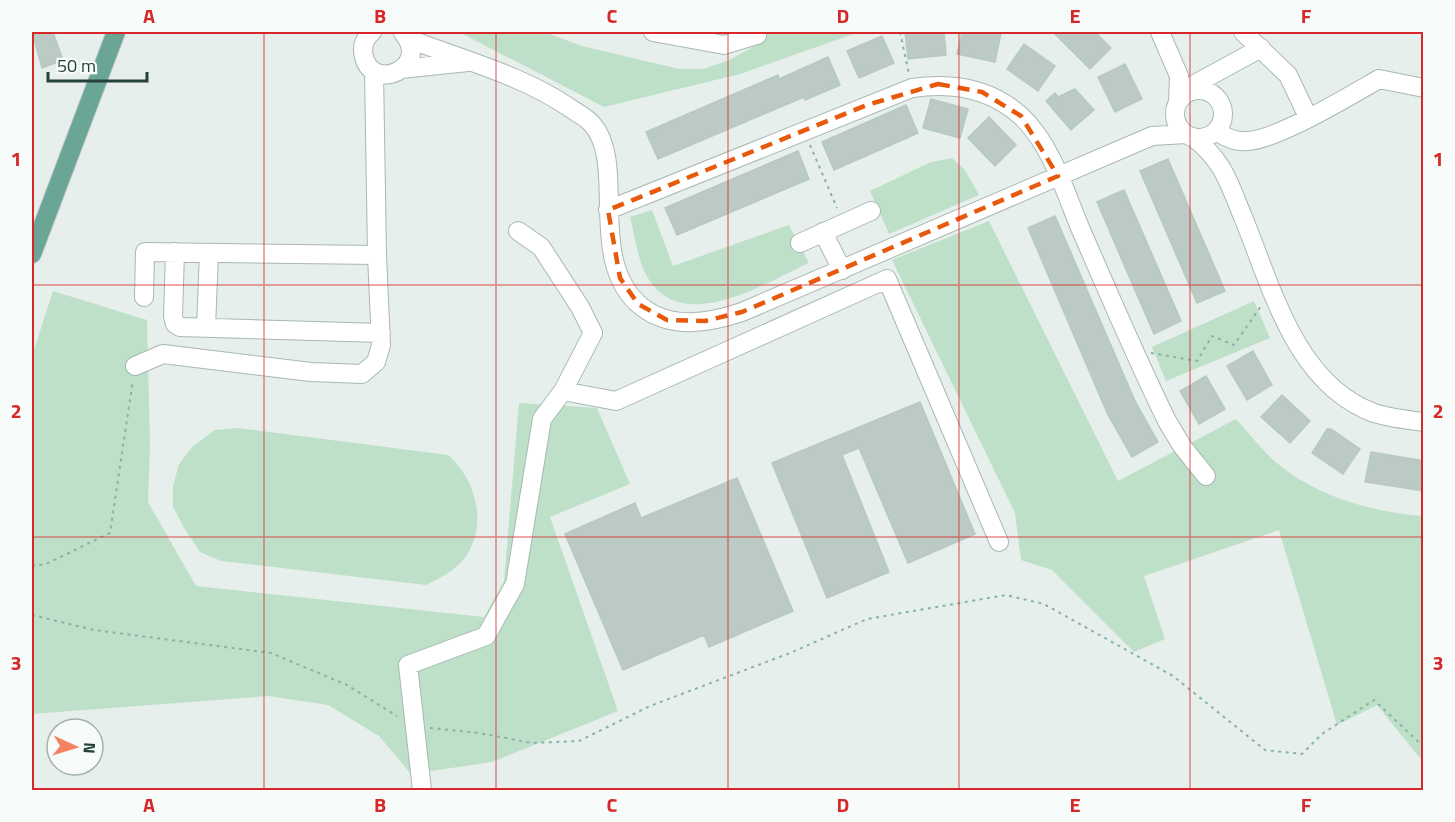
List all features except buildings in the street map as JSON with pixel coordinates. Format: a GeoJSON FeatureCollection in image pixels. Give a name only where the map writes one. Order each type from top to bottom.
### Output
{"type":"FeatureCollection","features":[{"type":"Feature","properties":{"kind":"main road"},"geometry":{"type":"LineString","coordinates":[[32,254],[116,32]]}},
{"type":"Feature","properties":{"kind":"main road"},"geometry":{"type":"LineString","coordinates":[[76,137],[126,32]]}},
{"type":"Feature","properties":{"kind":"street"},"geometry":{"type":"LineString","coordinates":[[135,366],[163,354],[311,372],[362,374],[376,362],[381,345],[381,333],[377,255],[374,71],[365,60],[363,53],[366,39],[372,32]]}},
{"type":"Feature","properties":{"kind":"street"},"geometry":{"type":"LineString","coordinates":[[653,32],[724,45],[757,35],[756,32]]}},
{"type":"Feature","properties":{"kind":"street"},"geometry":{"type":"LineString","coordinates":[[1160,32],[1176,65],[1180,86],[1176,107],[1178,123],[1221,165]]}},
{"type":"Feature","properties":{"kind":"street"},"geometry":{"type":"LineString","coordinates":[[1243,32],[1288,75],[1308,117]]}},
{"type":"Feature","properties":{"kind":"street"},"geometry":{"type":"LineString","coordinates":[[401,69],[411,52],[404,33]]}},
{"type":"Feature","properties":{"kind":"street"},"geometry":{"type":"LineString","coordinates":[[404,33],[504,73],[549,94],[591,123],[602,139],[614,261],[623,285],[638,304],[651,314],[667,320],[686,322],[721,319],[842,270],[1152,136],[1207,136],[1221,127]]}},
{"type":"Feature","properties":{"kind":"street"},"geometry":{"type":"LineString","coordinates":[[1152,136],[1189,92],[1261,48]]}},
{"type":"Feature","properties":{"kind":"street"},"geometry":{"type":"LineString","coordinates":[[374,71],[390,74],[401,69],[470,61]]}},
{"type":"Feature","properties":{"kind":"street"},"geometry":{"type":"LineString","coordinates":[[1176,65],[1199,87],[1218,98],[1221,105],[1221,165],[1304,357],[1334,390],[1354,404],[1375,413],[1424,422]]}},
{"type":"Feature","properties":{"kind":"street"},"geometry":{"type":"LineString","coordinates":[[1221,127],[1240,141],[1260,138],[1308,117],[1379,79],[1424,88]]}},
{"type":"Feature","properties":{"kind":"street"},"geometry":{"type":"LineString","coordinates":[[608,210],[912,88],[938,84],[958,85],[982,92],[1021,116],[1035,131],[1058,176],[1167,421],[1182,446],[1206,476]]}},
{"type":"Feature","properties":{"kind":"street"},"geometry":{"type":"LineString","coordinates":[[800,243],[871,211]]}},
{"type":"Feature","properties":{"kind":"street"},"geometry":{"type":"LineString","coordinates":[[422,790],[408,665],[486,636],[515,584],[542,419],[563,391],[592,333],[580,307],[541,247],[518,231]]}},
{"type":"Feature","properties":{"kind":"street"},"geometry":{"type":"LineString","coordinates":[[823,232],[842,270]]}},
{"type":"Feature","properties":{"kind":"street"},"geometry":{"type":"LineString","coordinates":[[144,297],[145,252],[377,255]]}},
{"type":"Feature","properties":{"kind":"street"},"geometry":{"type":"LineString","coordinates":[[175,252],[172,316],[175,324],[180,327],[381,333]]}},
{"type":"Feature","properties":{"kind":"street"},"geometry":{"type":"LineString","coordinates":[[206,328],[208,253]]}},
{"type":"Feature","properties":{"kind":"street"},"geometry":{"type":"LineString","coordinates":[[563,391],[616,401],[887,279],[999,542]]}},
{"type":"Feature","properties":{"kind":"path"},"geometry":{"type":"LineString","coordinates":[[900,32],[912,88]]}},
{"type":"Feature","properties":{"kind":"path"},"geometry":{"type":"LineString","coordinates":[[804,131],[844,223]]}},
{"type":"Feature","properties":{"kind":"path"},"geometry":{"type":"LineString","coordinates":[[1133,349],[1197,361],[1212,336],[1234,345],[1273,289]]}},
{"type":"Feature","properties":{"kind":"path"},"geometry":{"type":"LineString","coordinates":[[32,566],[46,564],[110,532],[135,366]]}},
{"type":"Feature","properties":{"kind":"path"},"geometry":{"type":"LineString","coordinates":[[32,615],[94,630],[271,653],[347,685],[414,726],[480,733],[532,743],[579,741],[650,706],[790,652],[867,619],[1006,595],[1044,604],[1173,676],[1265,750],[1302,754],[1322,734],[1374,700],[1424,747]]}},
{"type":"Feature","properties":{"kind":"highlighted area"},"geometry":{"type":"Polygon","coordinates":[[[938,84],[982,92],[1021,116],[1058,176],[742,312],[705,321],[667,320],[638,304],[620,278],[608,210],[867,105],[938,84]]]}},
{"type":"Feature","properties":{"kind":"green space"},"geometry":{"type":"Polygon","coordinates":[[[459,32],[544,32],[582,46],[679,69],[703,69],[729,60],[751,48],[766,32],[859,32],[740,74],[604,107],[459,32]]]}},
{"type":"Feature","properties":{"kind":"green space"},"geometry":{"type":"Polygon","coordinates":[[[952,158],[965,170],[979,195],[889,234],[870,191],[931,162],[952,158]]]}},
{"type":"Feature","properties":{"kind":"green space"},"geometry":{"type":"Polygon","coordinates":[[[652,210],[673,266],[789,225],[809,263],[748,292],[725,300],[703,304],[682,303],[663,295],[648,278],[637,249],[630,217],[652,210]]]}},
{"type":"Feature","properties":{"kind":"green space"},"geometry":{"type":"Polygon","coordinates":[[[989,221],[1118,481],[1236,419],[1270,457],[1304,482],[1361,505],[1423,516],[1423,762],[1377,705],[1337,725],[1279,530],[1144,576],[1165,639],[1134,652],[1052,570],[1021,560],[1015,513],[892,260],[989,221]]]}},
{"type":"Feature","properties":{"kind":"green space"},"geometry":{"type":"Polygon","coordinates":[[[53,291],[147,320],[150,444],[148,502],[196,586],[484,617],[504,581],[519,403],[597,408],[630,484],[550,517],[618,711],[492,762],[411,774],[379,736],[328,705],[268,696],[32,714],[32,356],[53,291]]]}},
{"type":"Feature","properties":{"kind":"green space"},"geometry":{"type":"Polygon","coordinates":[[[1254,301],[1270,338],[1166,381],[1152,347],[1254,301]]]}},
{"type":"Feature","properties":{"kind":"green space"},"geometry":{"type":"Polygon","coordinates":[[[238,428],[448,455],[466,477],[476,504],[476,532],[472,546],[456,567],[426,585],[221,561],[200,552],[173,507],[173,486],[179,464],[193,446],[215,430],[238,428]]]}}]}
